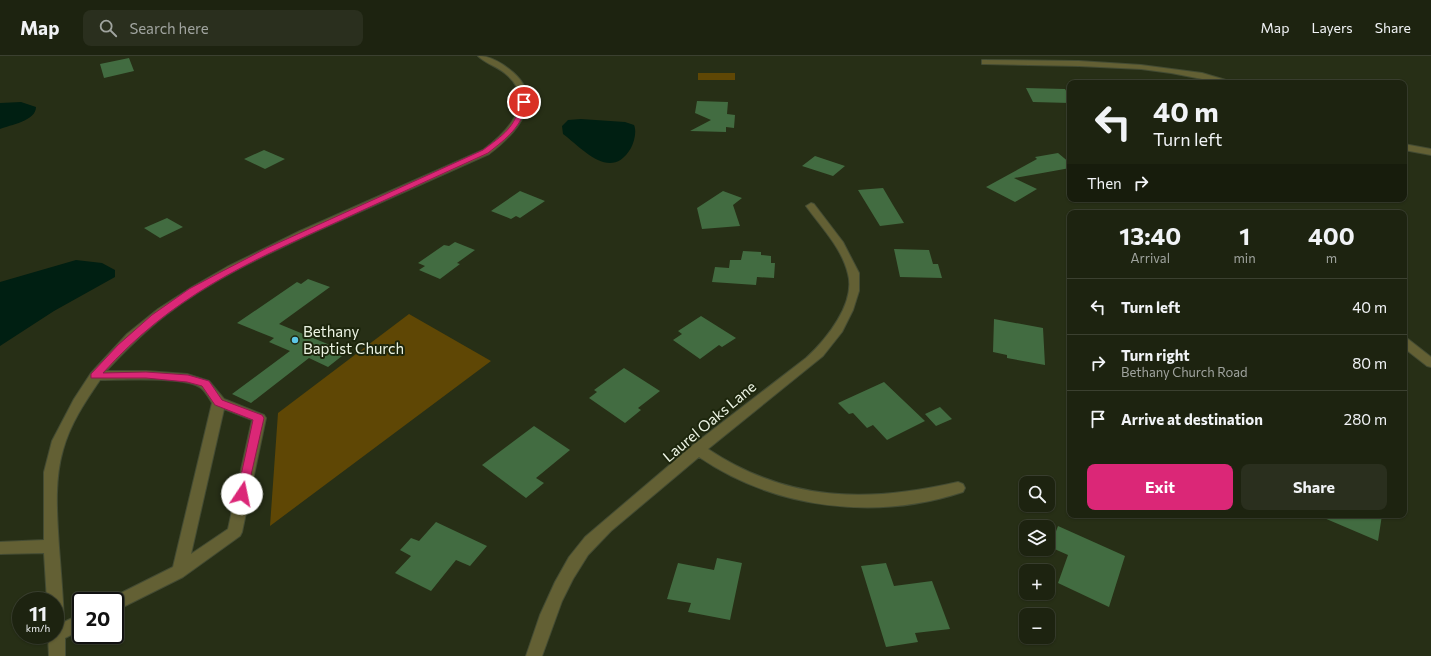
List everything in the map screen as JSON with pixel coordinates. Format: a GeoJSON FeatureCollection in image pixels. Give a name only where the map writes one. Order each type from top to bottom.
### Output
{"type":"FeatureCollection","features":[{"type":"Feature","properties":{"kind":"street"},"geometry":{"type":"LineString","coordinates":[[55,592],[50,486],[54,455],[67,420],[95,376],[121,347],[149,322],[192,291],[270,249],[486,152],[498,143],[508,134],[521,114],[524,102],[522,91],[517,80],[507,70],[482,56]]}},
{"type":"Feature","properties":{"kind":"street"},"geometry":{"type":"LineString","coordinates":[[985,62],[1145,66],[1184,71],[1220,80]]}},
{"type":"Feature","properties":{"kind":"street"},"geometry":{"type":"LineString","coordinates":[[1407,147],[1431,152]]}},
{"type":"Feature","properties":{"kind":"street","name":"Laurel Oaks Lane"},"geometry":{"type":"LineString","coordinates":[[534,656],[541,635],[566,575],[583,550],[604,527],[668,477],[698,449],[819,352],[831,338],[847,310],[855,279],[844,250],[811,206]]}},
{"type":"Feature","properties":{"kind":"street"},"geometry":{"type":"LineString","coordinates":[[1407,344],[1431,363]]}},
{"type":"Feature","properties":{"kind":"street"},"geometry":{"type":"LineString","coordinates":[[95,376],[146,375],[188,378],[205,384],[219,402],[259,418],[235,532],[180,570],[124,599]]}},
{"type":"Feature","properties":{"kind":"street"},"geometry":{"type":"LineString","coordinates":[[180,570],[219,402]]}},
{"type":"Feature","properties":{"kind":"street"},"geometry":{"type":"LineString","coordinates":[[698,449],[716,463],[740,477],[767,487],[826,499],[887,501],[936,494],[958,488]]}},
{"type":"Feature","properties":{"kind":"street"},"geometry":{"type":"LineString","coordinates":[[0,548],[52,546]]}},
{"type":"Feature","properties":{"kind":"street"},"geometry":{"type":"LineString","coordinates":[[56,644],[57,656]]}},
{"type":"Feature","properties":{"kind":"shaded area"},"geometry":{"type":"Polygon","coordinates":[[[698,73],[735,73],[735,80],[698,80],[698,73]]]}},
{"type":"Feature","properties":{"kind":"shaded area"},"geometry":{"type":"Polygon","coordinates":[[[21,102],[36,107],[32,116],[22,122],[0,129],[0,103],[21,102]]]}},
{"type":"Feature","properties":{"kind":"shaded area"},"geometry":{"type":"Polygon","coordinates":[[[581,119],[625,122],[634,125],[635,134],[631,148],[623,158],[615,162],[606,163],[597,160],[563,134],[562,126],[568,120],[581,119]]]}},
{"type":"Feature","properties":{"kind":"shaded area"},"geometry":{"type":"Polygon","coordinates":[[[76,260],[102,263],[115,270],[115,277],[54,311],[0,346],[0,282],[76,260]]]}},
{"type":"Feature","properties":{"kind":"shaded area"},"geometry":{"type":"Polygon","coordinates":[[[409,314],[491,361],[270,526],[278,413],[409,314]]]}},
{"type":"Feature","properties":{"kind":"building"},"geometry":{"type":"Polygon","coordinates":[[[129,58],[134,71],[104,78],[100,64],[129,58]]]}},
{"type":"Feature","properties":{"kind":"building"},"geometry":{"type":"Polygon","coordinates":[[[1026,88],[1065,89],[1067,92],[1067,103],[1033,102],[1026,88]]]}},
{"type":"Feature","properties":{"kind":"building"},"geometry":{"type":"Polygon","coordinates":[[[697,101],[728,102],[727,114],[735,115],[734,128],[726,127],[726,132],[690,131],[711,120],[695,113],[697,101]]]}},
{"type":"Feature","properties":{"kind":"building"},"geometry":{"type":"Polygon","coordinates":[[[264,150],[285,159],[265,169],[244,159],[264,150]]]}},
{"type":"Feature","properties":{"kind":"building"},"geometry":{"type":"Polygon","coordinates":[[[1058,153],[1067,160],[1067,169],[1014,178],[1037,189],[1015,202],[986,187],[1037,159],[1035,157],[1058,153]]]}},
{"type":"Feature","properties":{"kind":"building"},"geometry":{"type":"Polygon","coordinates":[[[815,156],[845,166],[833,176],[802,166],[815,156]]]}},
{"type":"Feature","properties":{"kind":"building"},"geometry":{"type":"Polygon","coordinates":[[[883,188],[904,223],[880,226],[858,190],[883,188]]]}},
{"type":"Feature","properties":{"kind":"building"},"geometry":{"type":"Polygon","coordinates":[[[520,191],[545,201],[520,218],[516,216],[511,219],[491,211],[520,191]]]}},
{"type":"Feature","properties":{"kind":"building"},"geometry":{"type":"Polygon","coordinates":[[[723,191],[742,198],[733,205],[740,226],[702,229],[697,208],[723,191]]]}},
{"type":"Feature","properties":{"kind":"building"},"geometry":{"type":"Polygon","coordinates":[[[167,218],[183,227],[160,238],[144,228],[167,218]]]}},
{"type":"Feature","properties":{"kind":"building"},"geometry":{"type":"Polygon","coordinates":[[[455,242],[475,250],[457,263],[460,264],[440,279],[419,270],[425,266],[418,263],[444,245],[449,246],[455,242]]]}},
{"type":"Feature","properties":{"kind":"building"},"geometry":{"type":"Polygon","coordinates":[[[894,249],[929,250],[933,264],[938,264],[942,278],[900,277],[894,249]]]}},
{"type":"Feature","properties":{"kind":"building"},"geometry":{"type":"Polygon","coordinates":[[[743,251],[761,252],[761,255],[771,256],[771,263],[775,263],[774,278],[757,277],[756,285],[712,282],[715,267],[729,268],[730,260],[741,260],[743,251]]]}},
{"type":"Feature","properties":{"kind":"building","name":"Bethany Baptist Church"},"geometry":{"type":"Polygon","coordinates":[[[308,279],[330,287],[279,324],[347,352],[328,367],[309,358],[251,403],[232,394],[290,351],[269,342],[274,338],[237,323],[297,282],[301,284],[308,279]]]}},
{"type":"Feature","properties":{"kind":"building"},"geometry":{"type":"Polygon","coordinates":[[[701,316],[736,338],[722,347],[719,345],[700,359],[673,340],[682,334],[678,331],[701,316]]]}},
{"type":"Feature","properties":{"kind":"building"},"geometry":{"type":"Polygon","coordinates":[[[994,319],[1043,328],[1045,365],[1007,358],[1007,355],[993,352],[994,319]]]}},
{"type":"Feature","properties":{"kind":"building"},"geometry":{"type":"Polygon","coordinates":[[[624,368],[660,391],[638,408],[641,410],[625,423],[589,398],[597,392],[594,390],[624,368]]]}},
{"type":"Feature","properties":{"kind":"building"},"geometry":{"type":"Polygon","coordinates":[[[884,382],[925,421],[887,440],[873,425],[867,428],[853,413],[849,414],[838,403],[884,382]]]}},
{"type":"Feature","properties":{"kind":"building"},"geometry":{"type":"Polygon","coordinates":[[[940,407],[952,419],[936,426],[925,414],[940,407]]]}},
{"type":"Feature","properties":{"kind":"building"},"geometry":{"type":"Polygon","coordinates":[[[534,426],[570,450],[536,478],[544,483],[526,498],[482,465],[534,426]]]}},
{"type":"Feature","properties":{"kind":"building"},"geometry":{"type":"Polygon","coordinates":[[[1324,518],[1382,518],[1378,541],[1324,518]]]}},
{"type":"Feature","properties":{"kind":"building"},"geometry":{"type":"Polygon","coordinates":[[[436,522],[487,546],[470,566],[456,560],[431,591],[395,573],[411,556],[400,550],[411,538],[419,541],[436,522]]]}},
{"type":"Feature","properties":{"kind":"building"},"geometry":{"type":"Polygon","coordinates":[[[1058,526],[1125,556],[1109,607],[1058,583],[1068,555],[1055,549],[1055,534],[1058,526]]]}},
{"type":"Feature","properties":{"kind":"building"},"geometry":{"type":"Polygon","coordinates":[[[717,558],[742,563],[730,620],[688,612],[691,603],[667,599],[678,563],[714,570],[717,558]]]}},
{"type":"Feature","properties":{"kind":"building"},"geometry":{"type":"Polygon","coordinates":[[[886,563],[894,586],[932,581],[950,629],[915,633],[918,642],[886,647],[861,566],[886,563]]]}},
{"type":"Feature","properties":{"kind":"place","name":"Bethany Baptist Church"},"geometry":{"type":"Point","coordinates":[295,340]}},
{"type":"Feature","properties":{"kind":"route"},"geometry":{"type":"LineString","coordinates":[[242,494],[259,418],[219,402],[205,384],[188,378],[146,375],[95,376],[121,347],[155,317],[192,291],[270,249],[486,152],[508,134],[516,124],[521,114],[524,102]]}}]}
